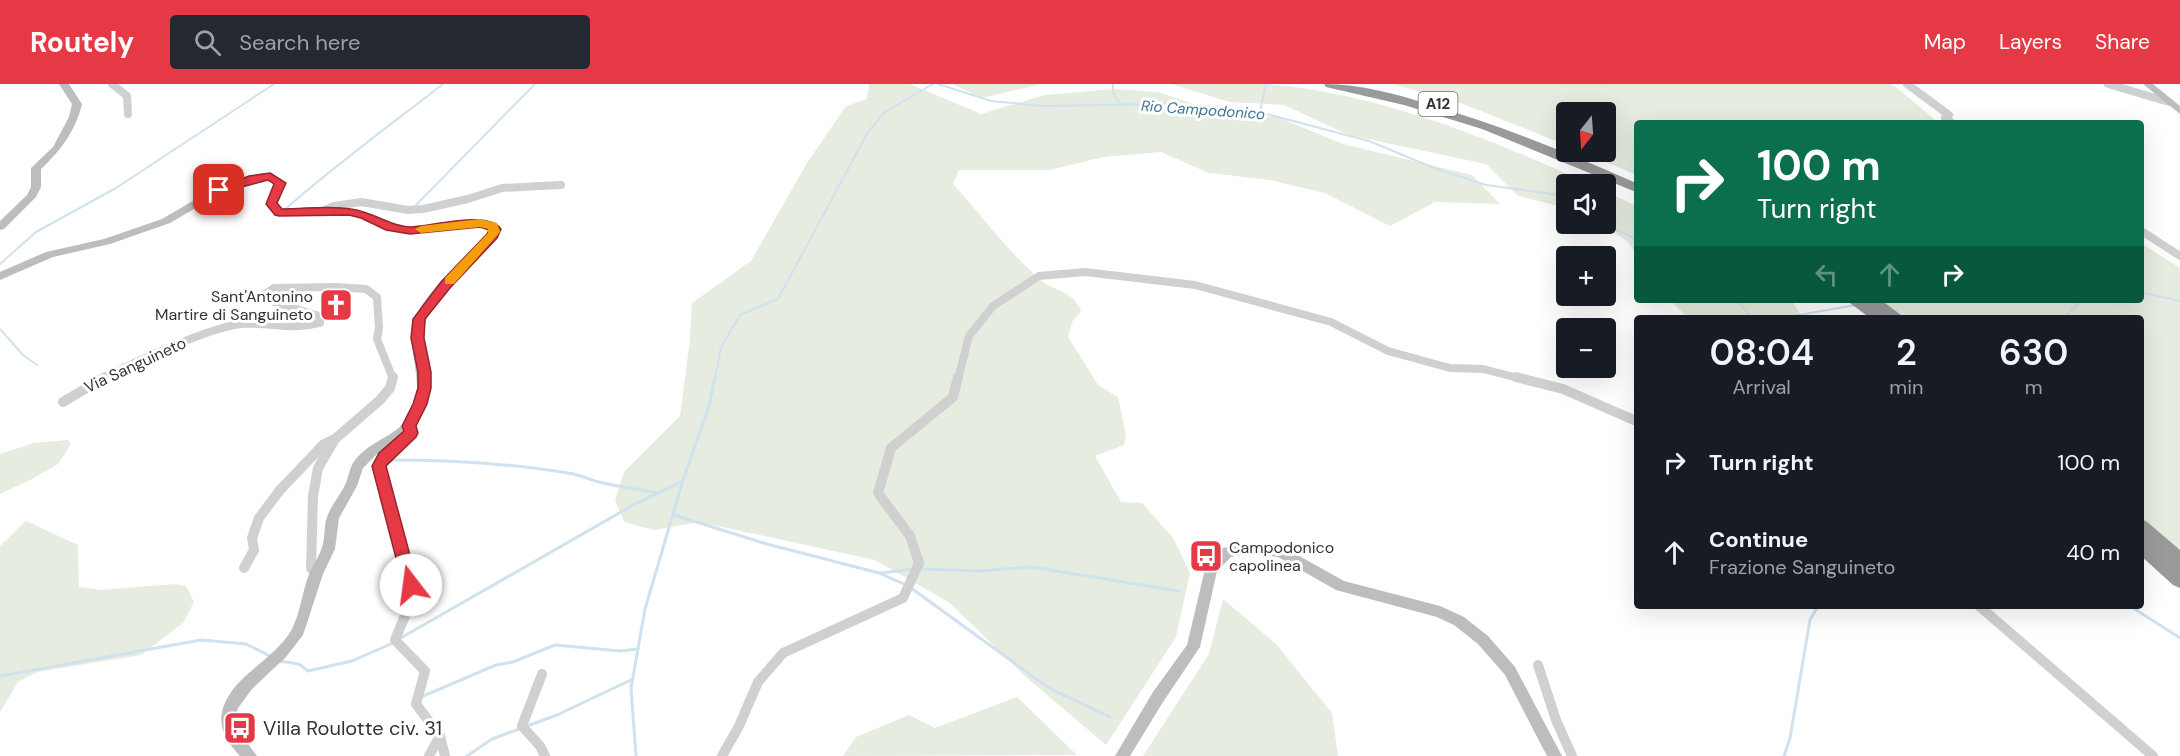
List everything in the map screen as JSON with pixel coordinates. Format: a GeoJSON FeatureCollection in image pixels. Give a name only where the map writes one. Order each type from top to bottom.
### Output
{"type":"FeatureCollection","features":[{"type":"Feature","properties":{"kind":"highway","name":"A12"},"geometry":{"type":"LineString","coordinates":[[1330,84],[1360,86],[1556,147]]}},
{"type":"Feature","properties":{"kind":"highway","name":"A12"},"geometry":{"type":"LineString","coordinates":[[1509,132],[1608,171],[1634,178]]}},
{"type":"Feature","properties":{"kind":"highway","name":"A12"},"geometry":{"type":"LineString","coordinates":[[1590,162],[1634,187]]}},
{"type":"Feature","properties":{"kind":"highway"},"geometry":{"type":"LineString","coordinates":[[1858,303],[1876,315]]}},
{"type":"Feature","properties":{"kind":"highway"},"geometry":{"type":"LineString","coordinates":[[1875,303],[1893,315]]}},
{"type":"Feature","properties":{"kind":"highway"},"geometry":{"type":"LineString","coordinates":[[2144,530],[2180,561]]}},
{"type":"Feature","properties":{"kind":"highway"},"geometry":{"type":"LineString","coordinates":[[2144,547],[2180,580]]}},
{"type":"Feature","properties":{"kind":"street"},"geometry":{"type":"LineString","coordinates":[[0,227],[31,197],[36,187],[36,168],[57,149],[74,117],[77,104],[65,84]]}},
{"type":"Feature","properties":{"kind":"street"},"geometry":{"type":"LineString","coordinates":[[112,84],[125,91],[130,101],[128,114]]}},
{"type":"Feature","properties":{"kind":"street"},"geometry":{"type":"LineString","coordinates":[[1907,84],[1949,115],[1945,118],[1948,120]]}},
{"type":"Feature","properties":{"kind":"street"},"geometry":{"type":"LineString","coordinates":[[2108,84],[2169,102]]}},
{"type":"Feature","properties":{"kind":"street"},"geometry":{"type":"LineString","coordinates":[[2148,84],[2180,111]]}},
{"type":"Feature","properties":{"kind":"street"},"geometry":{"type":"LineString","coordinates":[[0,276],[50,254],[106,242],[166,221],[219,190],[263,176],[280,183],[272,204],[279,213],[349,212],[365,215],[390,228],[403,230],[480,223],[490,224],[495,229],[492,236],[445,285],[419,319],[418,338],[424,372],[424,388],[420,404],[409,426],[397,437],[371,452],[358,465],[348,493],[334,517],[329,546],[316,574],[298,631],[276,659],[250,680],[235,701],[228,718],[231,735],[250,756]]}},
{"type":"Feature","properties":{"kind":"street"},"geometry":{"type":"LineString","coordinates":[[320,212],[334,206],[362,202],[408,210],[423,210],[502,188],[561,185]]}},
{"type":"Feature","properties":{"kind":"street"},"geometry":{"type":"LineString","coordinates":[[2144,233],[2180,256]]}},
{"type":"Feature","properties":{"kind":"street"},"geometry":{"type":"LineString","coordinates":[[722,756],[739,726],[758,682],[783,653],[903,598],[919,563],[910,536],[878,493],[891,448],[953,397],[969,336],[993,306],[1039,276],[1085,272],[1195,285],[1331,322],[1388,351],[1450,368],[1482,369],[1563,389],[1634,420]]}},
{"type":"Feature","properties":{"kind":"street","name":"Via Sanguineto"},"geometry":{"type":"LineString","coordinates":[[63,402],[109,375],[211,332],[240,324],[302,328],[320,323],[319,316],[271,301],[263,295],[274,288],[366,289],[377,297],[379,328],[377,339],[393,377],[390,388],[380,400],[335,438],[324,444],[259,518],[252,538],[254,550],[244,568]]}},
{"type":"Feature","properties":{"kind":"street"},"geometry":{"type":"LineString","coordinates":[[409,426],[411,433],[384,457],[379,466],[411,585],[411,598],[405,617],[396,629],[395,640],[425,670],[416,704],[440,736],[445,756]]}},
{"type":"Feature","properties":{"kind":"street","name":"Via Sanguineto"},"geometry":{"type":"LineString","coordinates":[[316,574],[311,568],[313,496],[318,468],[335,438]]}},
{"type":"Feature","properties":{"kind":"street"},"geometry":{"type":"LineString","coordinates":[[1122,756],[1193,647],[1211,569],[1227,552],[1251,549],[1280,552],[1341,586],[1440,612],[1459,621],[1484,640],[1510,671],[1555,756]]}},
{"type":"Feature","properties":{"kind":"street"},"geometry":{"type":"LineString","coordinates":[[1982,609],[2153,756]]}},
{"type":"Feature","properties":{"kind":"street"},"geometry":{"type":"LineString","coordinates":[[1538,665],[1556,720],[1572,756]]}},
{"type":"Feature","properties":{"kind":"street"},"geometry":{"type":"LineString","coordinates":[[542,674],[522,726],[525,732],[542,745],[545,756]]}},
{"type":"Feature","properties":{"kind":"street"},"geometry":{"type":"LineString","coordinates":[[429,756],[440,736]]}},
{"type":"Feature","properties":{"kind":"shaded area"},"geometry":{"type":"Polygon","coordinates":[[[869,84],[910,84],[981,114],[1045,95],[1114,89],[1157,92],[1222,113],[1277,117],[1343,144],[1472,175],[1500,204],[1435,202],[1390,226],[1325,193],[1270,180],[1209,173],[1161,152],[1103,157],[1050,170],[959,170],[953,184],[1007,246],[1042,281],[1069,295],[1078,304],[1081,311],[1072,322],[1068,337],[1098,385],[1118,397],[1126,435],[1124,445],[1095,456],[1121,502],[1142,503],[1173,538],[1190,573],[1176,637],[1106,745],[1027,678],[950,603],[875,560],[699,522],[654,530],[624,522],[615,500],[624,472],[680,416],[690,339],[692,303],[751,261],[807,163],[846,106],[867,99],[869,84]]]}},
{"type":"Feature","properties":{"kind":"shaded area"},"geometry":{"type":"Polygon","coordinates":[[[952,84],[1042,84],[982,98],[952,84]]]}},
{"type":"Feature","properties":{"kind":"shaded area"},"geometry":{"type":"Polygon","coordinates":[[[1171,84],[1267,84],[1352,97],[1433,120],[1567,174],[1556,174],[1556,206],[1518,196],[1486,164],[1349,135],[1284,105],[1229,102],[1171,84]]]}},
{"type":"Feature","properties":{"kind":"shaded area"},"geometry":{"type":"Polygon","coordinates":[[[1393,84],[1889,84],[1896,87],[1935,120],[1634,120],[1634,174],[1606,162],[1616,162],[1616,102],[1556,102],[1556,141],[1463,104],[1393,84]]]}},
{"type":"Feature","properties":{"kind":"shaded area"},"geometry":{"type":"Polygon","coordinates":[[[1616,196],[1634,205],[1634,250],[1627,241],[1616,234],[1616,196]]]}},
{"type":"Feature","properties":{"kind":"shaded area"},"geometry":{"type":"Polygon","coordinates":[[[2144,245],[2180,268],[2180,555],[2144,525],[2144,315],[1900,315],[1884,303],[2144,303],[2144,245]]]}},
{"type":"Feature","properties":{"kind":"shaded area"},"geometry":{"type":"Polygon","coordinates":[[[1673,303],[1794,303],[1800,315],[1685,315],[1673,303]]]}},
{"type":"Feature","properties":{"kind":"shaded area"},"geometry":{"type":"Polygon","coordinates":[[[68,440],[71,444],[58,464],[0,494],[0,454],[34,443],[68,440]]]}},
{"type":"Feature","properties":{"kind":"shaded area"},"geometry":{"type":"Polygon","coordinates":[[[26,521],[78,545],[79,587],[102,590],[175,584],[186,586],[194,602],[183,623],[141,655],[37,672],[18,682],[0,712],[0,546],[26,521]]]}},
{"type":"Feature","properties":{"kind":"shaded area"},"geometry":{"type":"Polygon","coordinates":[[[1223,599],[1276,644],[1332,713],[1338,756],[1143,756],[1209,654],[1223,599]]]}},
{"type":"Feature","properties":{"kind":"shaded area"},"geometry":{"type":"Polygon","coordinates":[[[1017,697],[1077,755],[843,756],[856,737],[909,715],[935,728],[1017,697]]]}},
{"type":"Feature","properties":{"kind":"waterway"},"geometry":{"type":"LineString","coordinates":[[0,264],[36,232],[116,188],[274,84]]}},
{"type":"Feature","properties":{"kind":"waterway"},"geometry":{"type":"LineString","coordinates":[[283,211],[443,84]]}},
{"type":"Feature","properties":{"kind":"waterway"},"geometry":{"type":"LineString","coordinates":[[416,205],[535,84]]}},
{"type":"Feature","properties":{"kind":"waterway"},"geometry":{"type":"LineString","coordinates":[[715,379],[721,347],[740,315],[778,299],[868,132],[885,112],[933,84]]}},
{"type":"Feature","properties":{"kind":"waterway","name":"Rio Campodonico"},"geometry":{"type":"LineString","coordinates":[[938,84],[991,101],[1043,106],[1162,104],[1227,107],[1259,112],[1369,141],[1434,168],[1486,185],[1556,195]]}},
{"type":"Feature","properties":{"kind":"waterway"},"geometry":{"type":"LineString","coordinates":[[1113,84],[1113,93],[1121,104]]}},
{"type":"Feature","properties":{"kind":"waterway"},"geometry":{"type":"LineString","coordinates":[[1260,111],[1266,84]]}},
{"type":"Feature","properties":{"kind":"waterway","name":"Rio Campodonico"},"geometry":{"type":"LineString","coordinates":[[1616,230],[1634,238]]}},
{"type":"Feature","properties":{"kind":"waterway"},"geometry":{"type":"LineString","coordinates":[[2144,293],[2180,301]]}},
{"type":"Feature","properties":{"kind":"waterway","name":"Rio Campodonico"},"geometry":{"type":"LineString","coordinates":[[1740,303],[1750,315]]}},
{"type":"Feature","properties":{"kind":"waterway"},"geometry":{"type":"LineString","coordinates":[[2067,315],[2079,303]]}},
{"type":"Feature","properties":{"kind":"waterway"},"geometry":{"type":"LineString","coordinates":[[1798,315],[1856,305]]}},
{"type":"Feature","properties":{"kind":"waterway"},"geometry":{"type":"LineString","coordinates":[[0,329],[23,355],[37,365]]}},
{"type":"Feature","properties":{"kind":"waterway"},"geometry":{"type":"LineString","coordinates":[[638,649],[645,609],[683,480],[709,406],[715,377]]}},
{"type":"Feature","properties":{"kind":"waterway"},"geometry":{"type":"LineString","coordinates":[[385,460],[500,464],[572,474],[606,484],[658,493]]}},
{"type":"Feature","properties":{"kind":"waterway"},"geometry":{"type":"LineString","coordinates":[[658,493],[681,482]]}},
{"type":"Feature","properties":{"kind":"waterway"},"geometry":{"type":"LineString","coordinates":[[399,639],[658,493]]}},
{"type":"Feature","properties":{"kind":"waterway"},"geometry":{"type":"LineString","coordinates":[[674,515],[767,544],[879,573],[906,585]]}},
{"type":"Feature","properties":{"kind":"waterway"},"geometry":{"type":"LineString","coordinates":[[919,569],[980,571],[1031,567],[1179,591]]}},
{"type":"Feature","properties":{"kind":"waterway"},"geometry":{"type":"LineString","coordinates":[[881,573],[913,569]]}},
{"type":"Feature","properties":{"kind":"waterway"},"geometry":{"type":"LineString","coordinates":[[911,588],[1049,688],[1110,717]]}},
{"type":"Feature","properties":{"kind":"waterway"},"geometry":{"type":"LineString","coordinates":[[1784,756],[1790,738],[1810,620],[1816,609]]}},
{"type":"Feature","properties":{"kind":"waterway","name":"Rio Campodonico"},"geometry":{"type":"LineString","coordinates":[[2135,609],[2180,638]]}},
{"type":"Feature","properties":{"kind":"waterway"},"geometry":{"type":"LineString","coordinates":[[0,676],[201,640],[246,644],[270,656]]}},
{"type":"Feature","properties":{"kind":"waterway"},"geometry":{"type":"LineString","coordinates":[[279,661],[299,664],[308,671],[352,661],[393,643]]}},
{"type":"Feature","properties":{"kind":"waterway"},"geometry":{"type":"LineString","coordinates":[[421,697],[496,665],[513,662],[555,645],[620,651],[638,649]]}},
{"type":"Feature","properties":{"kind":"waterway"},"geometry":{"type":"LineString","coordinates":[[633,679],[638,649]]}},
{"type":"Feature","properties":{"kind":"waterway"},"geometry":{"type":"LineString","coordinates":[[467,756],[492,739],[557,715],[633,679]]}},
{"type":"Feature","properties":{"kind":"waterway"},"geometry":{"type":"LineString","coordinates":[[633,679],[631,688],[636,756]]}},
{"type":"Feature","properties":{"kind":"slow traffic"},"geometry":{"type":"LineString","coordinates":[[421,229],[486,223],[495,229],[492,236],[449,281]]}},
{"type":"Feature","properties":{"kind":"place","name":"Sant'Antonino Martire di Sanguineto"},"geometry":{"type":"Point","coordinates":[336,305]}},
{"type":"Feature","properties":{"kind":"place","name":"Campodonico capolinea"},"geometry":{"type":"Point","coordinates":[1206,556]}},
{"type":"Feature","properties":{"kind":"place","name":"Villa Roulotte civ. 31"},"geometry":{"type":"Point","coordinates":[240,728]}},
{"type":"Feature","properties":{"kind":"route"},"geometry":{"type":"LineString","coordinates":[[219,190],[263,176],[280,183],[272,204],[279,213],[349,212],[365,215],[390,228],[410,231],[480,223],[490,224],[495,229],[492,236],[445,285],[419,319],[418,338],[424,372],[424,388],[420,404],[409,426],[411,433],[406,440],[384,457],[379,466],[411,585]]}}]}
